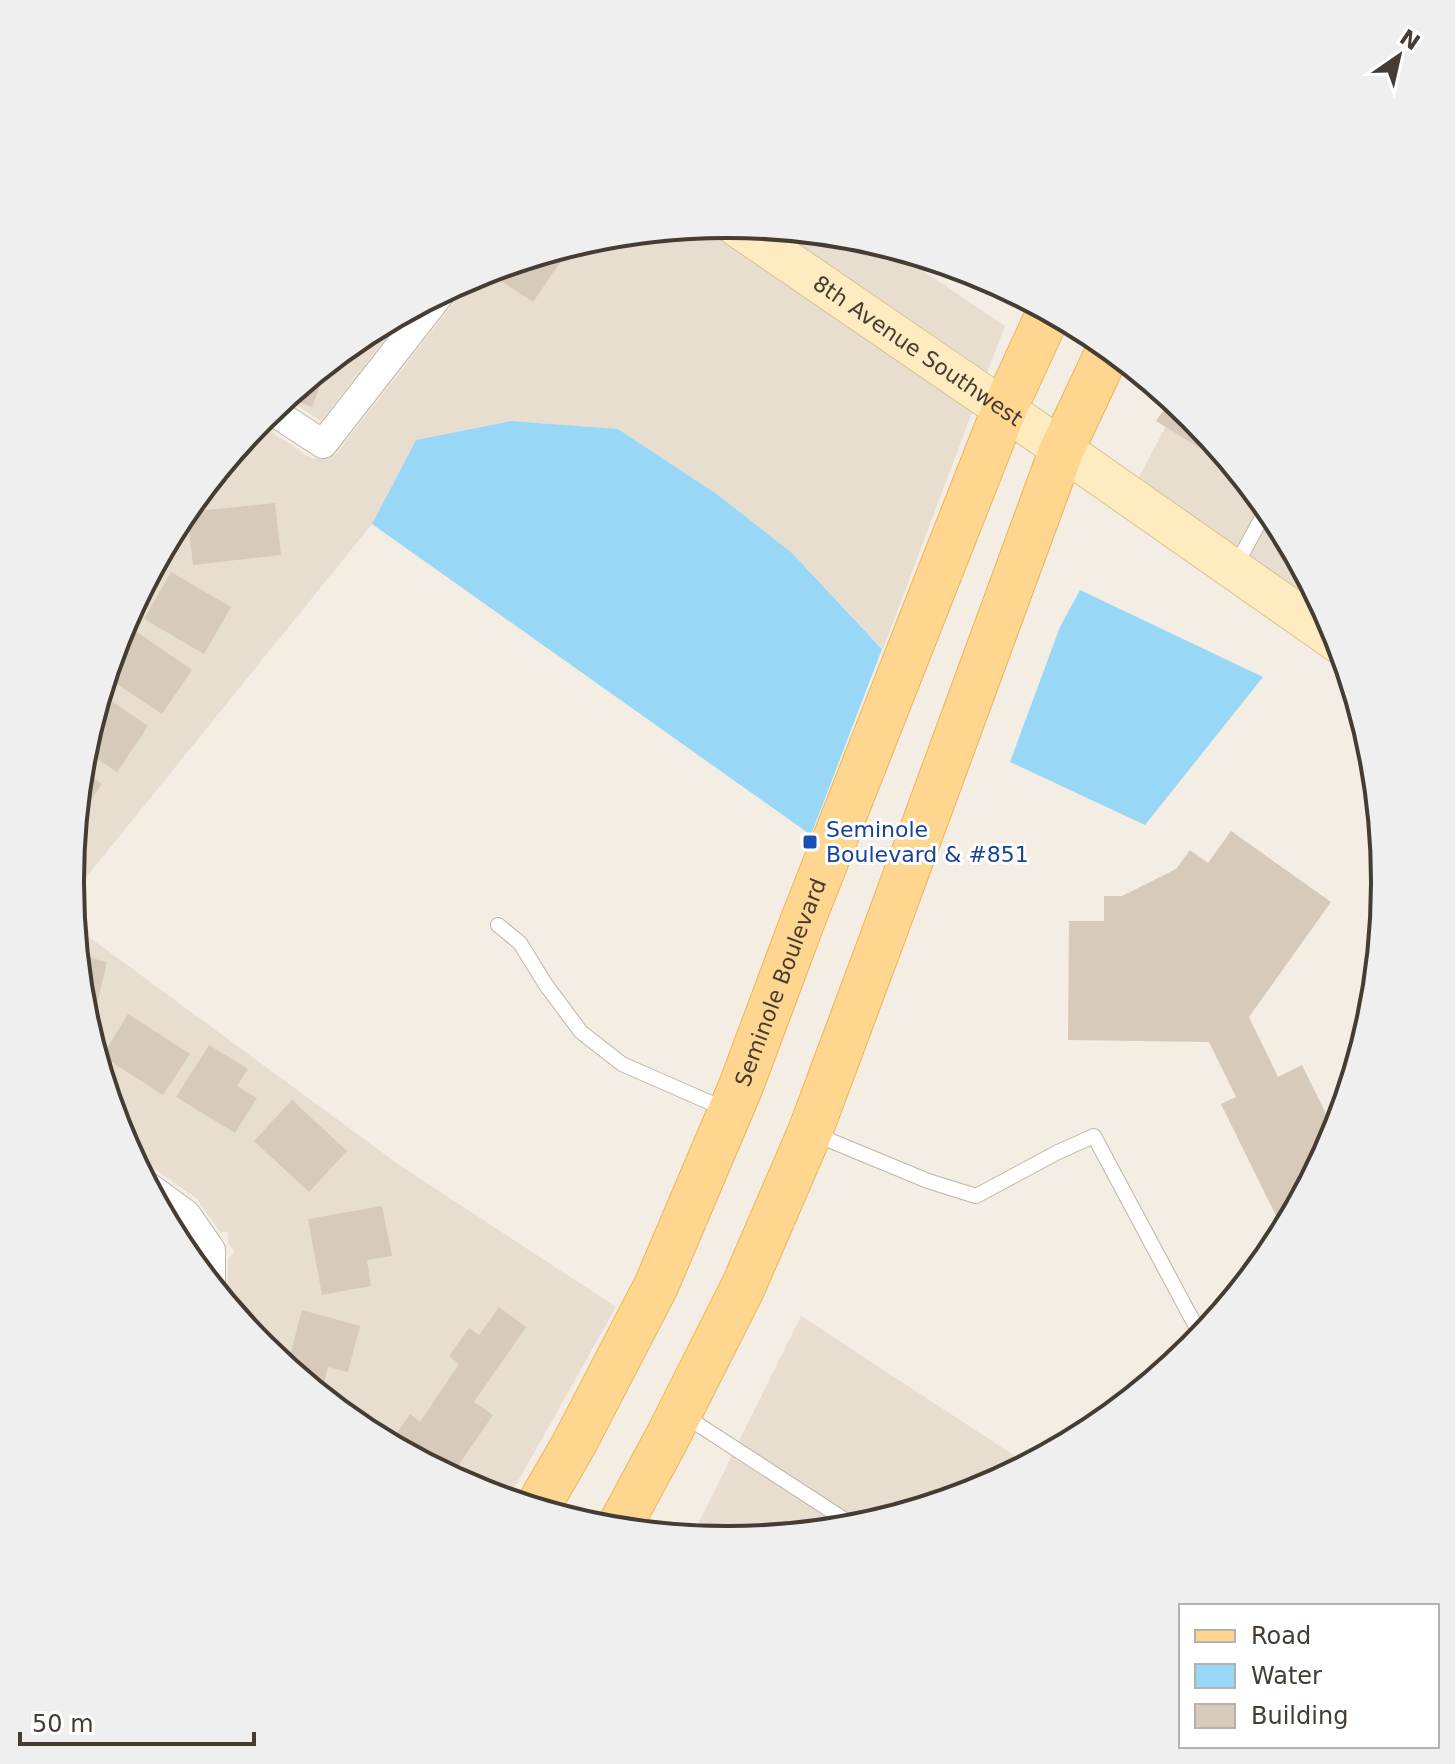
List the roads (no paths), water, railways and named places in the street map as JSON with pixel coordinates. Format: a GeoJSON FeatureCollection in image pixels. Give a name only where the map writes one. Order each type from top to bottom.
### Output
{"type":"FeatureCollection","features":[{"type":"Feature","properties":{"kind":"main road","name":"Seminole Boulevard"},"geometry":{"type":"LineString","coordinates":[[543,1498],[656,1286],[731,1111],[1004,410],[1044,322]]}},
{"type":"Feature","properties":{"kind":"main road"},"geometry":{"type":"LineString","coordinates":[[624,1517],[744,1285],[810,1132],[1062,449],[1104,360]]}},
{"type":"Feature","properties":{"kind":"street","name":"8th Avenue Southwest"},"geometry":{"type":"LineString","coordinates":[[756,239],[1319,629]]}},
{"type":"Feature","properties":{"kind":"street"},"geometry":{"type":"LineString","coordinates":[[282,417],[323,444],[423,316]]}},
{"type":"Feature","properties":{"kind":"street"},"geometry":{"type":"LineString","coordinates":[[169,1201],[186,1214],[211,1250],[211,1266]]}},
{"type":"Feature","properties":{"kind":"lane"},"geometry":{"type":"LineString","coordinates":[[1234,569],[1260,520]]}},
{"type":"Feature","properties":{"kind":"lane"},"geometry":{"type":"LineString","coordinates":[[498,925],[520,943],[546,985],[581,1032],[591,1040],[622,1064],[731,1111]]}},
{"type":"Feature","properties":{"kind":"lane"},"geometry":{"type":"LineString","coordinates":[[810,1132],[928,1181],[976,1196],[1094,1136],[1195,1324]]}},
{"type":"Feature","properties":{"kind":"lane"},"geometry":{"type":"LineString","coordinates":[[679,1413],[838,1515]]}},
{"type":"Feature","properties":{"kind":"water"},"geometry":{"type":"Polygon","coordinates":[[[511,421],[618,429],[718,495],[792,553],[882,649],[811,835],[372,524],[416,440],[511,421]]]}},
{"type":"Feature","properties":{"kind":"water"},"geometry":{"type":"Polygon","coordinates":[[[1080,590],[1263,677],[1145,825],[1010,762],[1060,627],[1080,590]]]}},
{"type":"Feature","properties":{"kind":"place","name":"Seminole Boulevard & #851"},"geometry":{"type":"Point","coordinates":[810,842]}}]}
